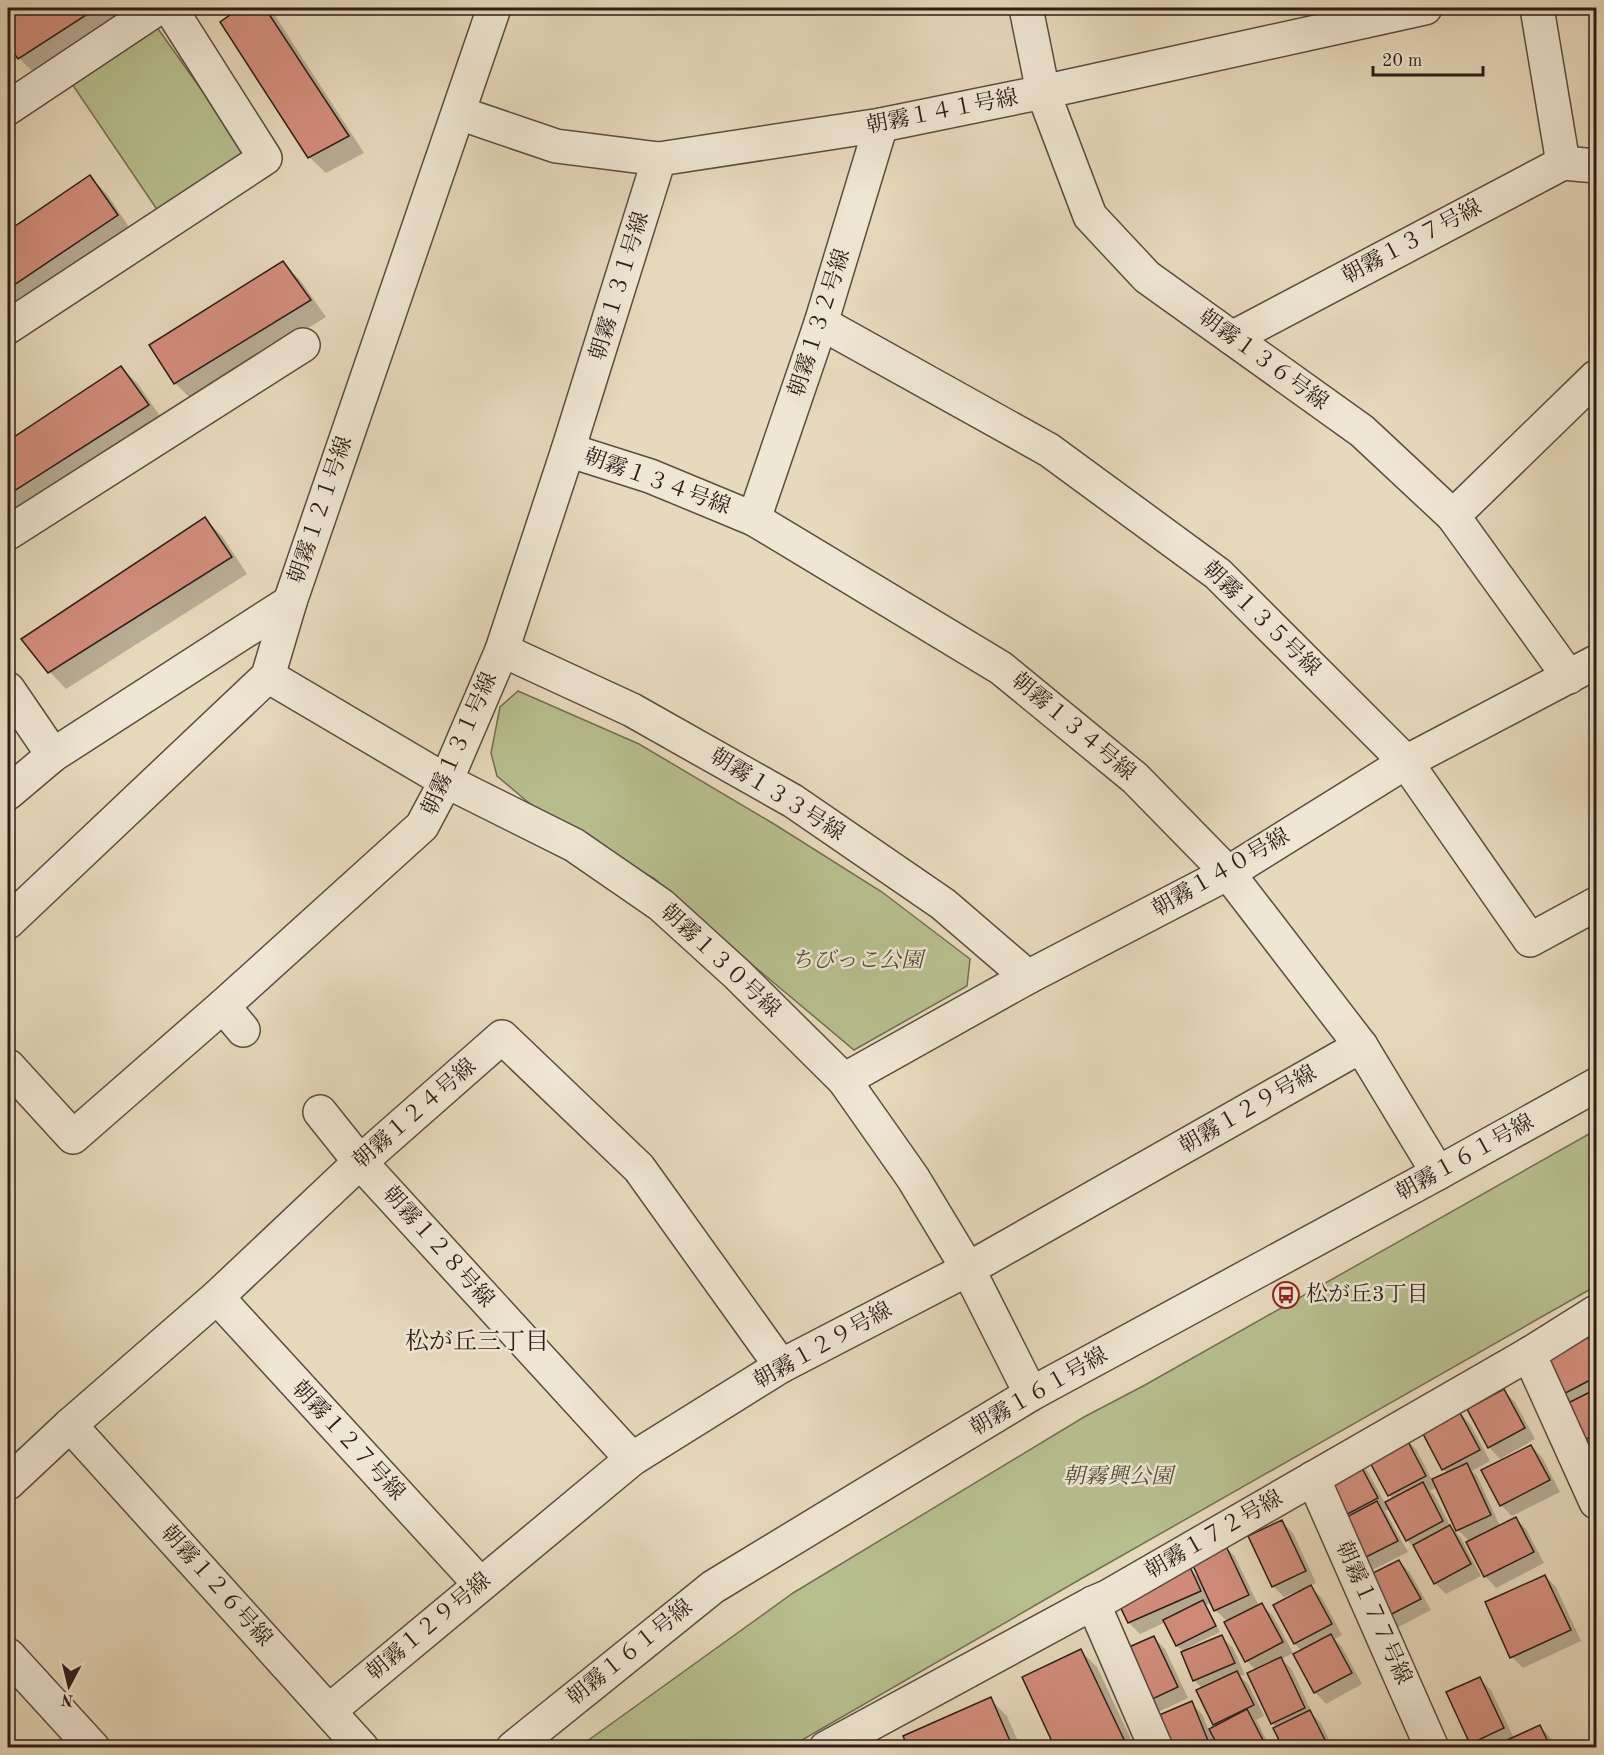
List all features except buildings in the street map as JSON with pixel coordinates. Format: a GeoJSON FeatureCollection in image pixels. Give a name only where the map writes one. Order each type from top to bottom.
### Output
{"type":"FeatureCollection","features":[{"type":"Feature","properties":{"kind":"street"},"geometry":{"type":"LineString","coordinates":[[8,108],[158,8]]}},
{"type":"Feature","properties":{"kind":"street"},"geometry":{"type":"LineString","coordinates":[[8,327],[265,158],[170,8]]}},
{"type":"Feature","properties":{"kind":"street","name":"朝霧１２１号線"},"geometry":{"type":"LineString","coordinates":[[8,922],[268,675],[290,602],[494,8]]}},
{"type":"Feature","properties":{"kind":"street","name":"朝霧１３６号線"},"geometry":{"type":"LineString","coordinates":[[1026,8],[1043,92],[1090,216],[1147,277],[1362,431],[1453,516],[1583,669]]}},
{"type":"Feature","properties":{"kind":"street","name":"朝霧１４１号線"},"geometry":{"type":"LineString","coordinates":[[459,113],[556,146],[659,159],[881,125],[1043,92],[1425,8]]}},
{"type":"Feature","properties":{"kind":"street"},"geometry":{"type":"LineString","coordinates":[[1537,8],[1563,163],[1596,165]]}},
{"type":"Feature","properties":{"kind":"street","name":"朝霧１３２号線"},"geometry":{"type":"LineString","coordinates":[[754,519],[821,323],[881,125]]}},
{"type":"Feature","properties":{"kind":"street","name":"朝霧１３１号線"},"geometry":{"type":"LineString","coordinates":[[8,1066],[73,1137],[422,826],[446,781],[502,650],[568,450],[659,159]]}},
{"type":"Feature","properties":{"kind":"street","name":"朝霧１３７号線"},"geometry":{"type":"LineString","coordinates":[[1232,338],[1563,163]]}},
{"type":"Feature","properties":{"kind":"street","name":"朝霧１３５号線"},"geometry":{"type":"LineString","coordinates":[[821,323],[1049,450],[1218,574],[1406,762],[1530,940],[1596,904]]}},
{"type":"Feature","properties":{"kind":"street"},"geometry":{"type":"LineString","coordinates":[[8,534],[303,345]]}},
{"type":"Feature","properties":{"kind":"street"},"geometry":{"type":"LineString","coordinates":[[1453,516],[1596,377]]}},
{"type":"Feature","properties":{"kind":"street","name":"朝霧１３４号線"},"geometry":{"type":"LineString","coordinates":[[568,450],[650,476],[754,519],[1001,668],[1135,778],[1228,873],[1361,1046],[1438,1173]]}},
{"type":"Feature","properties":{"kind":"street"},"geometry":{"type":"LineString","coordinates":[[8,793],[53,756],[290,602]]}},
{"type":"Feature","properties":{"kind":"street","name":"朝霧１３３号線"},"geometry":{"type":"LineString","coordinates":[[502,650],[632,710],[793,801],[943,904],[1028,977]]}},
{"type":"Feature","properties":{"kind":"street","name":"朝霧１４０号線"},"geometry":{"type":"LineString","coordinates":[[844,1080],[1028,977],[1228,873],[1406,762],[1583,669]]}},
{"type":"Feature","properties":{"kind":"street","name":"朝霧１３０号線"},"geometry":{"type":"LineString","coordinates":[[268,675],[446,781],[574,845],[661,905],[737,974],[844,1080],[913,1178],[968,1269],[1031,1394]]}},
{"type":"Feature","properties":{"kind":"street"},"geometry":{"type":"LineString","coordinates":[[8,689],[53,756]]}},
{"type":"Feature","properties":{"kind":"street"},"geometry":{"type":"LineString","coordinates":[[222,1006],[243,1030]]}},
{"type":"Feature","properties":{"kind":"street","name":"朝霧１２４号線"},"geometry":{"type":"LineString","coordinates":[[8,1483],[70,1425],[217,1297],[360,1162],[502,1037],[639,1168],[781,1366]]}},
{"type":"Feature","properties":{"kind":"street","name":"朝霧１２９号線"},"geometry":{"type":"LineString","coordinates":[[329,1711],[632,1459],[781,1366],[968,1269],[1361,1046]]}},
{"type":"Feature","properties":{"kind":"street","name":"朝霧１６１号線"},"geometry":{"type":"LineString","coordinates":[[513,1748],[714,1587],[1031,1394],[1596,1085]]}},
{"type":"Feature","properties":{"kind":"street","name":"朝霧１２８号線"},"geometry":{"type":"LineString","coordinates":[[320,1112],[360,1162],[632,1459]]}},
{"type":"Feature","properties":{"kind":"street","name":"朝霧１２７号線"},"geometry":{"type":"LineString","coordinates":[[217,1297],[480,1584]]}},
{"type":"Feature","properties":{"kind":"street","name":"朝霧１７２号線"},"geometry":{"type":"LineString","coordinates":[[826,1748],[873,1736],[1093,1603],[1529,1354],[1596,1312]]}},
{"type":"Feature","properties":{"kind":"street"},"geometry":{"type":"LineString","coordinates":[[1529,1354],[1596,1502]]}},
{"type":"Feature","properties":{"kind":"street","name":"朝霧１２６号線"},"geometry":{"type":"LineString","coordinates":[[70,1425],[362,1748]]}},
{"type":"Feature","properties":{"kind":"street","name":"朝霧１７７号線"},"geometry":{"type":"LineString","coordinates":[[1313,1478],[1432,1748]]}},
{"type":"Feature","properties":{"kind":"street"},"geometry":{"type":"LineString","coordinates":[[1093,1603],[1156,1748]]}},
{"type":"Feature","properties":{"kind":"street"},"geometry":{"type":"LineString","coordinates":[[8,1655],[93,1748]]}},
{"type":"Feature","properties":{"kind":"green space"},"geometry":{"type":"Polygon","coordinates":[[[156,26],[248,155],[160,214],[70,81],[156,26]]]}},
{"type":"Feature","properties":{"kind":"green space","name":"ちびっこ公園"},"geometry":{"type":"Polygon","coordinates":[[[518,691],[639,744],[774,824],[882,892],[970,959],[967,986],[854,1050],[655,879],[529,803],[497,776],[491,753],[500,707],[518,691]]]}},
{"type":"Feature","properties":{"kind":"green space","name":"朝霧興公園"},"geometry":{"type":"Polygon","coordinates":[[[1596,1130],[1596,1286],[790,1747],[579,1747],[793,1593],[1084,1417],[1145,1385],[1596,1130]]]}},
{"type":"Feature","properties":{"kind":"place","name":"松が丘3丁目"},"geometry":{"type":"Point","coordinates":[1286,1295]}},
{"type":"Feature","properties":{"kind":"district","name":"松が丘三丁目"},"geometry":{"type":"Point","coordinates":[477,1343]}}]}
